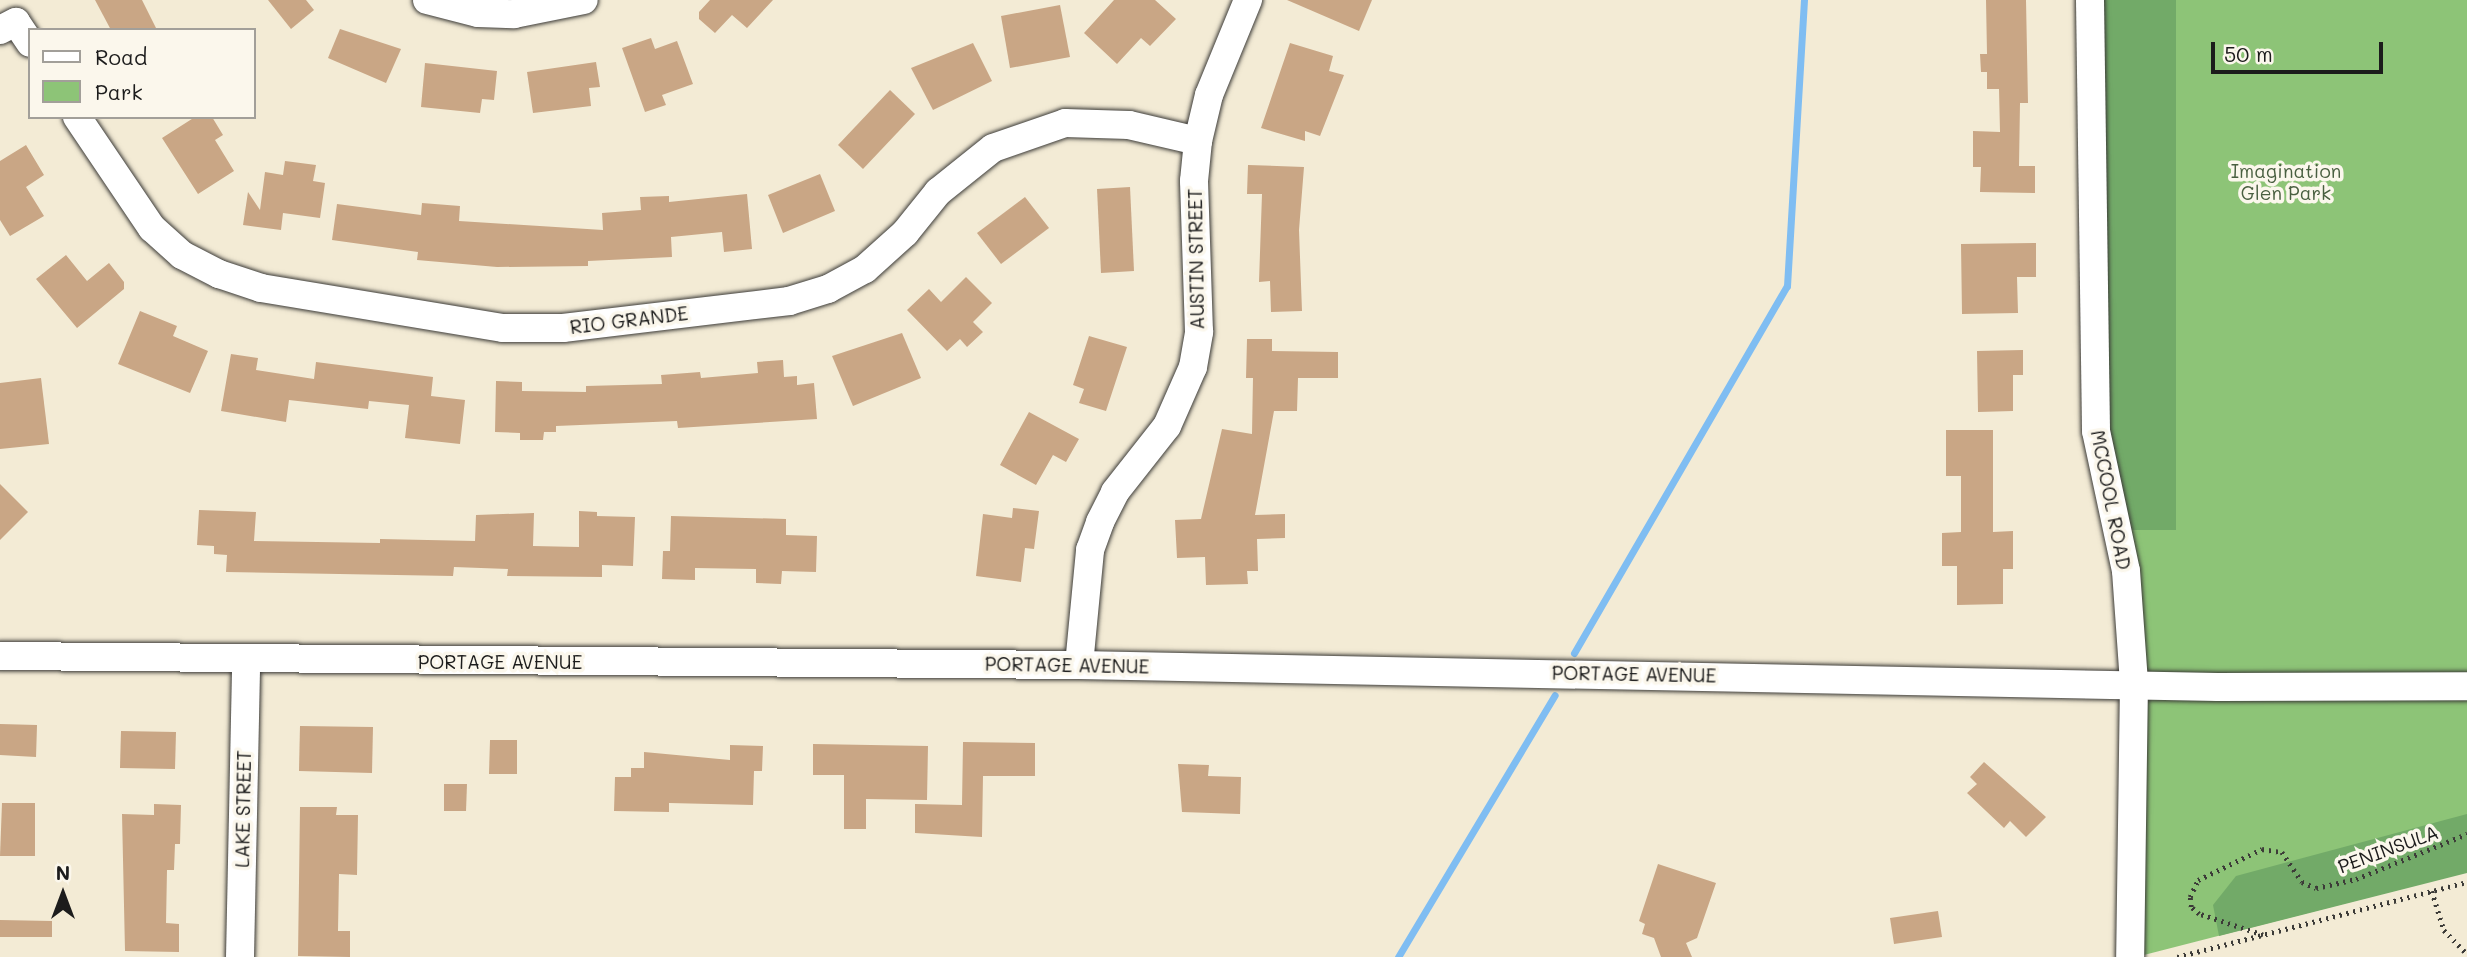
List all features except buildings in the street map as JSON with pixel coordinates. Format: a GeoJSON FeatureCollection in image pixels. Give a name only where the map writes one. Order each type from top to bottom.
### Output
{"type":"FeatureCollection","features":[{"type":"Feature","properties":{"kind":"street"},"geometry":{"type":"LineString","coordinates":[[427,0],[478,13],[514,14],[584,0]]}},
{"type":"Feature","properties":{"kind":"street","name":"AUSTIN STREET"},"geometry":{"type":"LineString","coordinates":[[1079,665],[1090,550],[1100,522],[1138,460],[1167,426],[1193,367],[1199,332],[1194,193],[1198,141],[1214,82],[1248,0]]}},
{"type":"Feature","properties":{"kind":"street","name":"MCCOOL ROAD"},"geometry":{"type":"LineString","coordinates":[[2090,0],[2096,431],[2126,570],[2134,682],[2130,957]]}},
{"type":"Feature","properties":{"kind":"street"},"geometry":{"type":"LineString","coordinates":[[0,30],[16,22],[28,40]]}},
{"type":"Feature","properties":{"kind":"street","name":"RIO GRANDE"},"geometry":{"type":"LineString","coordinates":[[78,119],[152,228],[182,255],[219,274],[261,288],[503,328],[563,328],[789,301],[828,289],[865,269],[905,233],[938,192],[993,148],[1065,123],[1129,125],[1198,141]]}},
{"type":"Feature","properties":{"kind":"street","name":"PORTAGE AVENUE"},"geometry":{"type":"LineString","coordinates":[[0,656],[1079,665],[2134,682],[2218,687],[2467,686]]}},
{"type":"Feature","properties":{"kind":"street","name":"LAKE STREET"},"geometry":{"type":"LineString","coordinates":[[240,957],[246,660]]}},
{"type":"Feature","properties":{"kind":"path","name":"PENINSULA"},"geometry":{"type":"LineString","coordinates":[[2263,935],[2199,914],[2191,907],[2190,897],[2198,880],[2262,849],[2283,852],[2302,882],[2315,888],[2356,879],[2467,834]]}},
{"type":"Feature","properties":{"kind":"path"},"geometry":{"type":"LineString","coordinates":[[2178,957],[2467,882]]}},
{"type":"Feature","properties":{"kind":"path"},"geometry":{"type":"LineString","coordinates":[[2432,891],[2444,930],[2467,954]]}},
{"type":"Feature","properties":{"kind":"green space","name":"Imagination Glen Park"},"geometry":{"type":"Polygon","coordinates":[[[2103,0],[2467,0],[2467,872],[2140,956],[2131,530],[2103,0]]]}},
{"type":"Feature","properties":{"kind":"green space"},"geometry":{"type":"Polygon","coordinates":[[[2103,0],[2176,0],[2176,530],[2131,530],[2108,437],[2103,0]]]}},
{"type":"Feature","properties":{"kind":"green space"},"geometry":{"type":"Polygon","coordinates":[[[2467,814],[2467,873],[2219,936],[2213,905],[2236,876],[2467,814]]]}},
{"type":"Feature","properties":{"kind":"waterway"},"geometry":{"type":"LineString","coordinates":[[1574,653],[1787,286],[1804,0]]}},
{"type":"Feature","properties":{"kind":"waterway"},"geometry":{"type":"LineString","coordinates":[[1398,957],[1555,695]]}}]}
